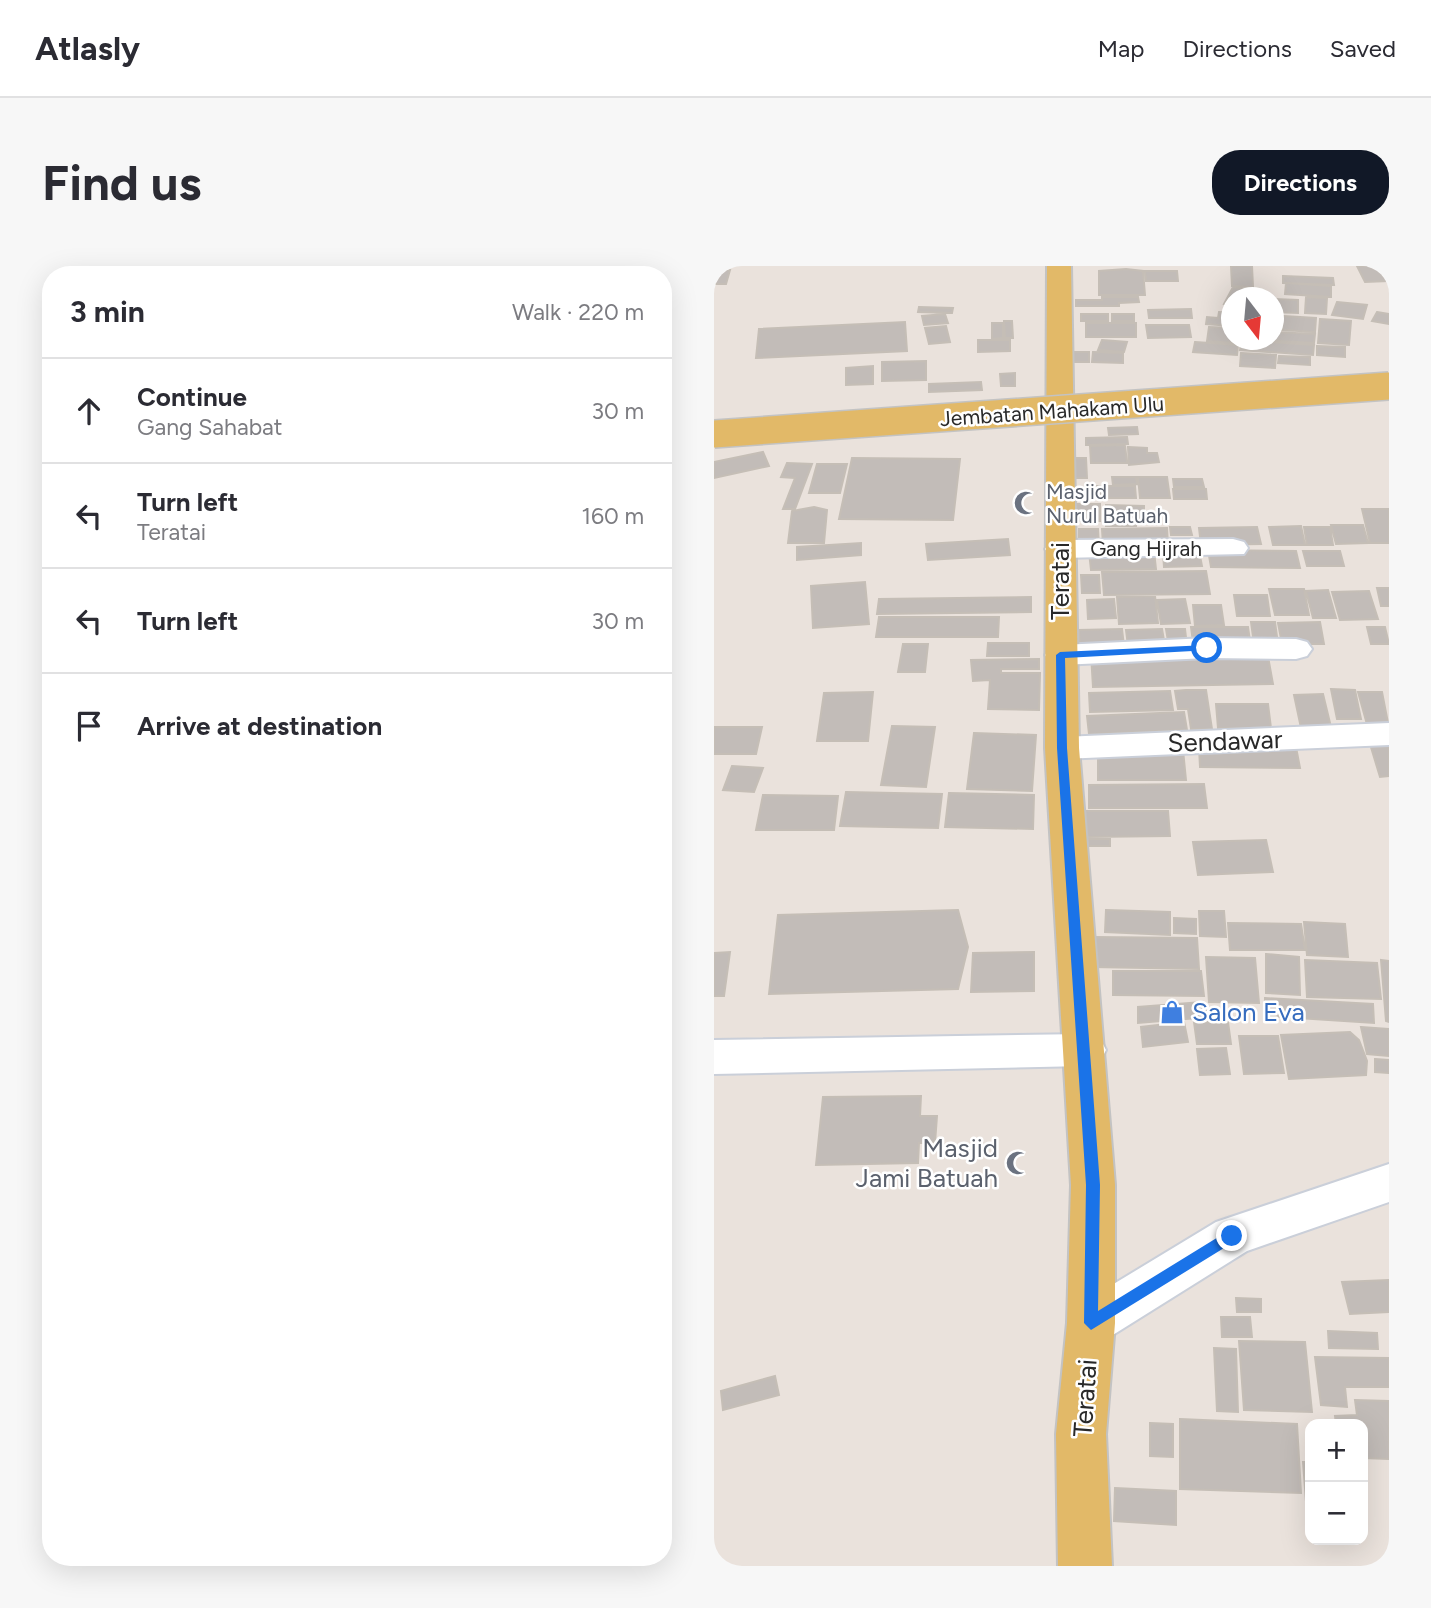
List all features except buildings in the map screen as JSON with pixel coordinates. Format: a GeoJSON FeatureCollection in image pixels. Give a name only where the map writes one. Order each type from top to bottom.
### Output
{"type":"FeatureCollection","features":[{"type":"Feature","properties":{"kind":"main road","name":"Teratai"},"geometry":{"type":"LineString","coordinates":[[1059,266],[1062,748],[1093,1185],[1091,1323],[1081,1434],[1085,1566]]}},
{"type":"Feature","properties":{"kind":"main road","name":"Jembatan Mahakam Ulu"},"geometry":{"type":"LineString","coordinates":[[714,434],[1389,386]]}},
{"type":"Feature","properties":{"kind":"street","name":"Gang Hijrah"},"geometry":{"type":"LineString","coordinates":[[1060,549],[1233,548]]}},
{"type":"Feature","properties":{"kind":"street"},"geometry":{"type":"LineString","coordinates":[[1060,655],[1207,648],[1296,649]]}},
{"type":"Feature","properties":{"kind":"street","name":"Sendawar"},"geometry":{"type":"LineString","coordinates":[[1062,748],[1389,734]]}},
{"type":"Feature","properties":{"kind":"street"},"geometry":{"type":"LineString","coordinates":[[714,1057],[1085,1050]]}},
{"type":"Feature","properties":{"kind":"street"},"geometry":{"type":"LineString","coordinates":[[1091,1323],[1232,1236],[1389,1184]]}},
{"type":"Feature","properties":{"kind":"place","name":"Masjid Nurul Batuah"},"geometry":{"type":"Point","coordinates":[1026,503]}},
{"type":"Feature","properties":{"kind":"place","name":"Salon Eva"},"geometry":{"type":"Point","coordinates":[1172,1012]}},
{"type":"Feature","properties":{"kind":"place","name":"Masjid Jami Batuah"},"geometry":{"type":"Point","coordinates":[1018,1163]}},
{"type":"Feature","properties":{"kind":"route"},"geometry":{"type":"LineString","coordinates":[[1207,648],[1060,655],[1062,748],[1093,1185],[1091,1323],[1232,1236]]}}]}
